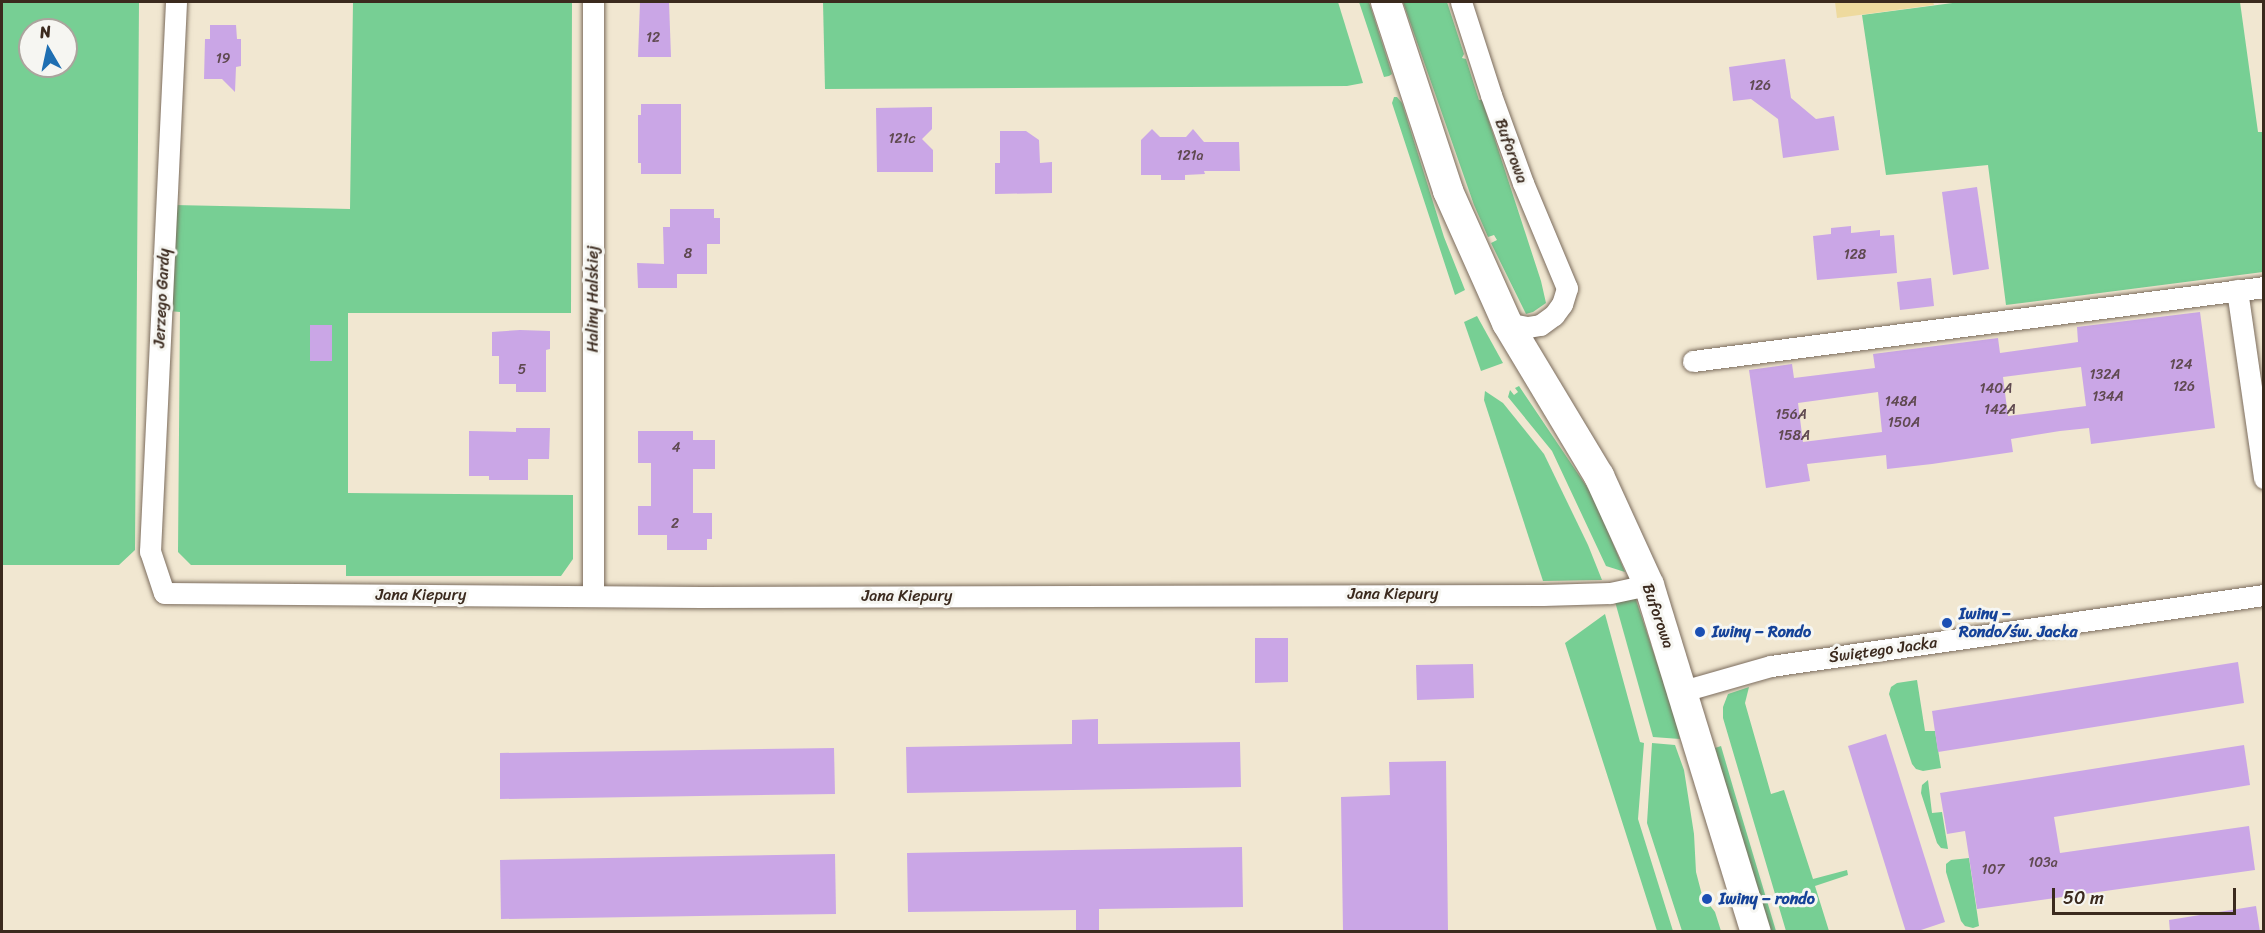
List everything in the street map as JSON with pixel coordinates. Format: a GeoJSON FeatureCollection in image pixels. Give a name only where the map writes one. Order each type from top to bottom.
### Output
{"type":"FeatureCollection","features":[{"type":"Feature","properties":{"kind":"main road","name":"Buforowa"},"geometry":{"type":"LineString","coordinates":[[1386,2],[1448,191],[1506,323],[1599,476],[1648,585],[1683,691],[1756,932]]}},
{"type":"Feature","properties":{"kind":"street","name":"Jerzego Gardy"},"geometry":{"type":"LineString","coordinates":[[164,593],[150,551],[176,2]]}},
{"type":"Feature","properties":{"kind":"street","name":"Haliny Halskiej"},"geometry":{"type":"LineString","coordinates":[[593,596],[594,2]]}},
{"type":"Feature","properties":{"kind":"street","name":"Buforowa"},"geometry":{"type":"LineString","coordinates":[[1461,2],[1523,183],[1567,288],[1562,304],[1554,315],[1540,325],[1527,327],[1506,323]]}},
{"type":"Feature","properties":{"kind":"street"},"geometry":{"type":"LineString","coordinates":[[1693,361],[2264,287]]}},
{"type":"Feature","properties":{"kind":"street"},"geometry":{"type":"LineString","coordinates":[[2237,290],[2264,478]]}},
{"type":"Feature","properties":{"kind":"street","name":"Jana Kiepury"},"geometry":{"type":"LineString","coordinates":[[164,593],[593,596],[1543,595],[1610,593],[1648,585]]}},
{"type":"Feature","properties":{"kind":"street","name":"Świętego Jacka"},"geometry":{"type":"LineString","coordinates":[[1683,691],[1771,666],[2264,596]]}},
{"type":"Feature","properties":{"kind":"green space"},"geometry":{"type":"Polygon","coordinates":[[[2,2],[139,2],[135,550],[119,565],[2,565],[2,2]]]}},
{"type":"Feature","properties":{"kind":"green space"},"geometry":{"type":"Polygon","coordinates":[[[353,2],[572,2],[571,313],[348,313],[348,493],[573,495],[573,559],[561,576],[346,576],[346,565],[191,565],[178,552],[180,312],[169,311],[174,205],[350,209],[353,2]]]}},
{"type":"Feature","properties":{"kind":"green space"},"geometry":{"type":"Polygon","coordinates":[[[823,2],[1338,2],[1363,83],[1347,86],[825,89],[823,2]]]}},
{"type":"Feature","properties":{"kind":"green space"},"geometry":{"type":"Polygon","coordinates":[[[1359,2],[1369,2],[1392,74],[1389,76],[1384,77],[1359,2]]]}},
{"type":"Feature","properties":{"kind":"green space"},"geometry":{"type":"Polygon","coordinates":[[[1403,2],[1447,2],[1464,54],[1462,58],[1466,59],[1479,100],[1482,100],[1541,281],[1546,303],[1533,312],[1526,314],[1491,243],[1497,240],[1494,235],[1488,237],[1474,205],[1403,2]]]}},
{"type":"Feature","properties":{"kind":"green space"},"geometry":{"type":"Polygon","coordinates":[[[1960,2],[2240,2],[2258,132],[2263,132],[2263,272],[2006,305],[1988,165],[1886,175],[1862,15],[1960,2]]]}},
{"type":"Feature","properties":{"kind":"green space"},"geometry":{"type":"Polygon","coordinates":[[[1394,97],[1402,103],[1444,237],[1465,290],[1455,295],[1392,103],[1394,97]]]}},
{"type":"Feature","properties":{"kind":"green space"},"geometry":{"type":"Polygon","coordinates":[[[1477,316],[1503,363],[1481,371],[1464,322],[1477,316]]]}},
{"type":"Feature","properties":{"kind":"green space"},"geometry":{"type":"Polygon","coordinates":[[[1519,386],[1593,496],[1625,572],[1606,566],[1552,451],[1508,397],[1510,390],[1514,395],[1518,392],[1515,388],[1519,386]]]}},
{"type":"Feature","properties":{"kind":"green space"},"geometry":{"type":"Polygon","coordinates":[[[1485,391],[1503,403],[1544,454],[1588,545],[1602,580],[1543,581],[1484,400],[1485,391]]]}},
{"type":"Feature","properties":{"kind":"green space"},"geometry":{"type":"Polygon","coordinates":[[[1634,594],[1676,720],[1680,739],[1653,737],[1614,598],[1634,594]]]}},
{"type":"Feature","properties":{"kind":"green space"},"geometry":{"type":"Polygon","coordinates":[[[1605,614],[1640,742],[1644,743],[1638,819],[1673,931],[1657,931],[1565,643],[1605,614]]]}},
{"type":"Feature","properties":{"kind":"green space"},"geometry":{"type":"Polygon","coordinates":[[[1917,680],[1925,731],[1935,731],[1941,768],[1923,771],[1916,769],[1912,764],[1889,694],[1891,687],[1897,683],[1917,680]]]}},
{"type":"Feature","properties":{"kind":"green space"},"geometry":{"type":"Polygon","coordinates":[[[1749,687],[1745,703],[1771,794],[1784,790],[1813,879],[1847,870],[1848,875],[1815,886],[1829,931],[1786,931],[1723,718],[1723,707],[1728,694],[1749,687]]]}},
{"type":"Feature","properties":{"kind":"green space"},"geometry":{"type":"Polygon","coordinates":[[[1652,743],[1675,745],[1684,770],[1694,834],[1696,872],[1702,895],[1715,912],[1721,931],[1682,931],[1647,823],[1652,743]]]}},
{"type":"Feature","properties":{"kind":"green space"},"geometry":{"type":"Polygon","coordinates":[[[1721,746],[1776,931],[1769,931],[1715,748],[1721,746]]]}},
{"type":"Feature","properties":{"kind":"green space"},"geometry":{"type":"Polygon","coordinates":[[[1928,780],[1932,813],[1942,812],[1948,849],[1941,848],[1937,843],[1921,793],[1922,785],[1928,780]]]}},
{"type":"Feature","properties":{"kind":"green space"},"geometry":{"type":"Polygon","coordinates":[[[1969,858],[1979,926],[1973,928],[1965,926],[1961,921],[1946,872],[1946,864],[1951,860],[1969,858]]]}},
{"type":"Feature","properties":{"kind":"sand"},"geometry":{"type":"Polygon","coordinates":[[[1835,2],[1933,2],[1934,5],[1837,18],[1835,2]]]}},
{"type":"Feature","properties":{"kind":"building"},"geometry":{"type":"Polygon","coordinates":[[[640,2],[669,2],[671,57],[638,57],[640,2]]]}},
{"type":"Feature","properties":{"kind":"building"},"geometry":{"type":"Polygon","coordinates":[[[210,25],[236,25],[237,39],[241,39],[241,66],[236,67],[235,92],[222,79],[204,79],[205,39],[210,39],[210,25]]]}},
{"type":"Feature","properties":{"kind":"building"},"geometry":{"type":"Polygon","coordinates":[[[1785,59],[1791,98],[1816,119],[1834,116],[1839,150],[1783,158],[1778,119],[1751,99],[1733,101],[1729,67],[1785,59]]]}},
{"type":"Feature","properties":{"kind":"building"},"geometry":{"type":"Polygon","coordinates":[[[641,104],[681,104],[681,174],[641,174],[641,163],[638,163],[638,115],[641,115],[641,104]]]}},
{"type":"Feature","properties":{"kind":"building"},"geometry":{"type":"Polygon","coordinates":[[[932,107],[932,129],[922,139],[933,150],[933,172],[877,172],[876,108],[932,107]]]}},
{"type":"Feature","properties":{"kind":"building"},"geometry":{"type":"Polygon","coordinates":[[[1152,129],[1160,137],[1186,137],[1193,129],[1204,142],[1239,142],[1240,171],[1204,171],[1205,174],[1185,175],[1185,180],[1161,180],[1161,175],[1141,175],[1141,140],[1152,129]]]}},
{"type":"Feature","properties":{"kind":"building"},"geometry":{"type":"Polygon","coordinates":[[[1000,131],[1026,131],[1039,140],[1040,163],[1052,162],[1052,193],[995,194],[995,163],[1000,163],[1000,131]]]}},
{"type":"Feature","properties":{"kind":"building"},"geometry":{"type":"Polygon","coordinates":[[[1977,187],[1989,269],[1953,275],[1942,192],[1977,187]]]}},
{"type":"Feature","properties":{"kind":"building"},"geometry":{"type":"Polygon","coordinates":[[[670,209],[714,209],[714,218],[720,218],[720,244],[707,244],[707,274],[677,274],[677,288],[638,288],[637,263],[664,264],[663,227],[670,227],[670,209]]]}},
{"type":"Feature","properties":{"kind":"building"},"geometry":{"type":"Polygon","coordinates":[[[1851,226],[1851,233],[1880,230],[1880,236],[1894,235],[1897,273],[1817,280],[1813,236],[1831,234],[1831,228],[1851,226]]]}},
{"type":"Feature","properties":{"kind":"building"},"geometry":{"type":"Polygon","coordinates":[[[1931,278],[1934,306],[1900,310],[1897,282],[1931,278]]]}},
{"type":"Feature","properties":{"kind":"building"},"geometry":{"type":"Polygon","coordinates":[[[2200,312],[2215,428],[2091,444],[2089,428],[2060,431],[2011,439],[2013,452],[1887,469],[1886,455],[1807,464],[1810,481],[1766,488],[1749,370],[1792,364],[1794,378],[1875,368],[1873,354],[1998,338],[2000,353],[2078,342],[2077,327],[2200,312]],[[2081,367],[2003,377],[2008,416],[2086,406],[2081,367]],[[1878,392],[1798,403],[1803,442],[1882,432],[1878,392]]]}},
{"type":"Feature","properties":{"kind":"building"},"geometry":{"type":"Polygon","coordinates":[[[310,325],[332,325],[332,361],[310,361],[310,325]]]}},
{"type":"Feature","properties":{"kind":"building"},"geometry":{"type":"Polygon","coordinates":[[[550,331],[550,349],[546,350],[546,392],[516,392],[516,384],[499,384],[499,356],[492,356],[492,332],[550,331]]]}},
{"type":"Feature","properties":{"kind":"building"},"geometry":{"type":"Polygon","coordinates":[[[516,428],[550,428],[549,459],[528,459],[528,480],[489,480],[489,476],[469,476],[469,431],[516,432],[516,428]]]}},
{"type":"Feature","properties":{"kind":"building"},"geometry":{"type":"Polygon","coordinates":[[[638,431],[693,431],[693,440],[715,440],[715,469],[693,469],[693,513],[712,513],[712,539],[707,539],[707,550],[667,550],[667,535],[638,535],[638,506],[651,506],[651,463],[638,463],[638,431]]]}},
{"type":"Feature","properties":{"kind":"building"},"geometry":{"type":"Polygon","coordinates":[[[1255,638],[1288,638],[1288,682],[1255,683],[1255,638]]]}},
{"type":"Feature","properties":{"kind":"building"},"geometry":{"type":"Polygon","coordinates":[[[2238,662],[2244,703],[1938,752],[1932,711],[2238,662]]]}},
{"type":"Feature","properties":{"kind":"building"},"geometry":{"type":"Polygon","coordinates":[[[1473,664],[1474,698],[1417,700],[1416,665],[1473,664]]]}},
{"type":"Feature","properties":{"kind":"building"},"geometry":{"type":"Polygon","coordinates":[[[1098,719],[1098,744],[1240,742],[1241,787],[907,793],[906,747],[1072,744],[1072,720],[1098,719]]]}},
{"type":"Feature","properties":{"kind":"building"},"geometry":{"type":"Polygon","coordinates":[[[1886,734],[1945,922],[1915,932],[1906,932],[1848,746],[1886,734]]]}},
{"type":"Feature","properties":{"kind":"building"},"geometry":{"type":"Polygon","coordinates":[[[2244,745],[2250,785],[2054,817],[2060,853],[2249,826],[2255,870],[1977,909],[1965,831],[1947,834],[1940,793],[2244,745]]]}},
{"type":"Feature","properties":{"kind":"building"},"geometry":{"type":"Polygon","coordinates":[[[834,748],[835,794],[500,799],[500,753],[834,748]]]}},
{"type":"Feature","properties":{"kind":"building"},"geometry":{"type":"Polygon","coordinates":[[[1446,761],[1448,932],[1343,932],[1341,797],[1390,795],[1389,762],[1446,761]]]}},
{"type":"Feature","properties":{"kind":"building"},"geometry":{"type":"Polygon","coordinates":[[[1242,847],[1243,907],[1099,909],[1099,932],[1076,932],[1076,910],[908,912],[907,853],[1242,847]]]}},
{"type":"Feature","properties":{"kind":"building"},"geometry":{"type":"Polygon","coordinates":[[[835,854],[836,914],[501,919],[500,860],[835,854]]]}},
{"type":"Feature","properties":{"kind":"building"},"geometry":{"type":"Polygon","coordinates":[[[2256,906],[2260,932],[2170,932],[2169,920],[2256,906]]]}},
{"type":"Feature","properties":{"kind":"place","name":"Iwiny – Rondo/św. Jacka"},"geometry":{"type":"Point","coordinates":[1947,623]}},
{"type":"Feature","properties":{"kind":"place","name":"Iwiny – Rondo"},"geometry":{"type":"Point","coordinates":[1700,632]}},
{"type":"Feature","properties":{"kind":"place","name":"Iwiny – rondo"},"geometry":{"type":"Point","coordinates":[1707,899]}}]}
